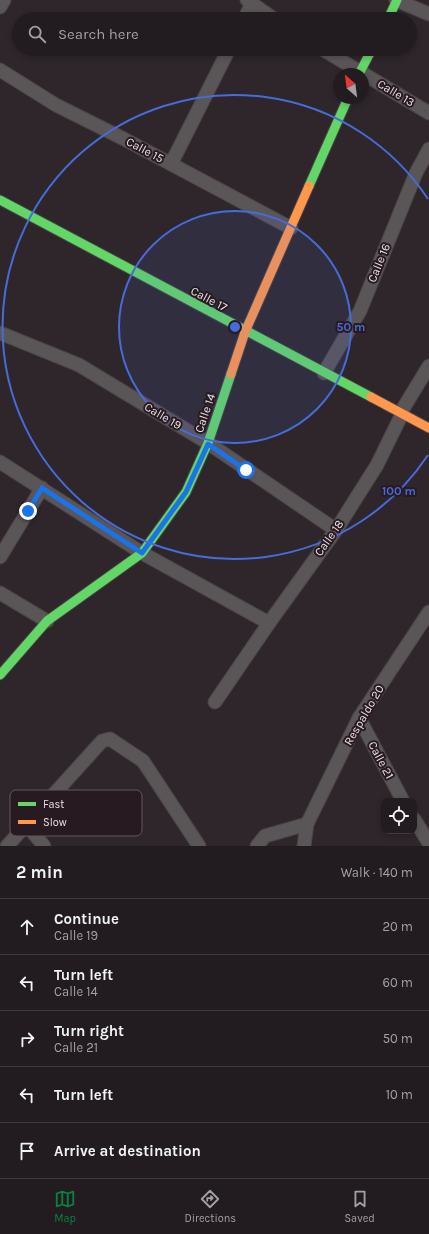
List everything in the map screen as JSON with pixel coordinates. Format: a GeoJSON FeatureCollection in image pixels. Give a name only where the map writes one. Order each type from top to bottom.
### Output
{"type":"FeatureCollection","features":[{"type":"Feature","properties":{"kind":"street"},"geometry":{"type":"LineString","coordinates":[[0,7],[4,0]]}},
{"type":"Feature","properties":{"kind":"street"},"geometry":{"type":"LineString","coordinates":[[391,12],[397,0],[429,14]]}},
{"type":"Feature","properties":{"kind":"street"},"geometry":{"type":"LineString","coordinates":[[246,12],[249,2],[264,12]]}},
{"type":"Feature","properties":{"kind":"street"},"geometry":{"type":"LineString","coordinates":[[171,164],[225,56]]}},
{"type":"Feature","properties":{"kind":"street","name":"Calle 13"},"geometry":{"type":"LineString","coordinates":[[333,56],[351,68]]}},
{"type":"Feature","properties":{"kind":"street"},"geometry":{"type":"LineString","coordinates":[[362,68],[368,56]]}},
{"type":"Feature","properties":{"kind":"street","name":"Calle 15"},"geometry":{"type":"LineString","coordinates":[[0,70],[56,105],[291,228]]}},
{"type":"Feature","properties":{"kind":"street","name":"Calle 13"},"geometry":{"type":"LineString","coordinates":[[369,79],[429,113]]}},
{"type":"Feature","properties":{"kind":"street","name":"Calle 14"},"geometry":{"type":"LineString","coordinates":[[0,675],[47,621],[142,553],[186,492],[208,444],[246,332],[345,104]]}},
{"type":"Feature","properties":{"kind":"street","name":"Calle 16"},"geometry":{"type":"LineString","coordinates":[[324,373],[360,311],[416,173],[429,149]]}},
{"type":"Feature","properties":{"kind":"street","name":"Calle 17"},"geometry":{"type":"LineString","coordinates":[[0,200],[429,428]]}},
{"type":"Feature","properties":{"kind":"street","name":"Calle 19"},"geometry":{"type":"LineString","coordinates":[[0,333],[80,365],[208,444],[336,530]]}},
{"type":"Feature","properties":{"kind":"street","name":"Calle 18"},"geometry":{"type":"LineString","coordinates":[[215,702],[269,623],[336,530],[377,465],[404,407],[429,366]]}},
{"type":"Feature","properties":{"kind":"street"},"geometry":{"type":"LineString","coordinates":[[0,462],[142,553],[269,623]]}},
{"type":"Feature","properties":{"kind":"street"},"geometry":{"type":"LineString","coordinates":[[0,557],[42,488]]}},
{"type":"Feature","properties":{"kind":"street"},"geometry":{"type":"LineString","coordinates":[[0,593],[47,621]]}},
{"type":"Feature","properties":{"kind":"street","name":"Respaldo 20"},"geometry":{"type":"LineString","coordinates":[[304,846],[307,824],[359,718],[429,612]]}},
{"type":"Feature","properties":{"kind":"street","name":"Calle 21"},"geometry":{"type":"LineString","coordinates":[[359,718],[401,798]]}},
{"type":"Feature","properties":{"kind":"street"},"geometry":{"type":"LineString","coordinates":[[57,790],[102,741],[110,739],[143,761],[199,846]]}},
{"type":"Feature","properties":{"kind":"street"},"geometry":{"type":"LineString","coordinates":[[257,846],[265,836],[307,824]]}},
{"type":"Feature","properties":{"kind":"street"},"geometry":{"type":"LineString","coordinates":[[417,824],[429,843]]}},
{"type":"Feature","properties":{"kind":"street"},"geometry":{"type":"LineString","coordinates":[[7,846],[16,836]]}},
{"type":"Feature","properties":{"kind":"street"},"geometry":{"type":"LineString","coordinates":[[36,836],[44,846]]}},
{"type":"Feature","properties":{"kind":"traffic: fast"},"geometry":{"type":"LineString","coordinates":[[391,12],[397,0]]}},
{"type":"Feature","properties":{"kind":"traffic: fast"},"geometry":{"type":"LineString","coordinates":[[362,68],[368,56]]}},
{"type":"Feature","properties":{"kind":"traffic: fast"},"geometry":{"type":"LineString","coordinates":[[309,186],[345,104]]}},
{"type":"Feature","properties":{"kind":"traffic: fast"},"geometry":{"type":"LineString","coordinates":[[0,200],[371,397]]}},
{"type":"Feature","properties":{"kind":"traffic: fast"},"geometry":{"type":"LineString","coordinates":[[0,675],[47,621],[142,553],[186,492],[208,443],[231,374]]}},
{"type":"Feature","properties":{"kind":"traffic: slow"},"geometry":{"type":"LineString","coordinates":[[231,374],[245,332],[309,186]]}},
{"type":"Feature","properties":{"kind":"traffic: slow"},"geometry":{"type":"LineString","coordinates":[[371,397],[429,428]]}},
{"type":"Feature","properties":{"kind":"route"},"geometry":{"type":"LineString","coordinates":[[28,511],[42,488],[142,553],[186,492],[208,444],[246,470]]}}]}
